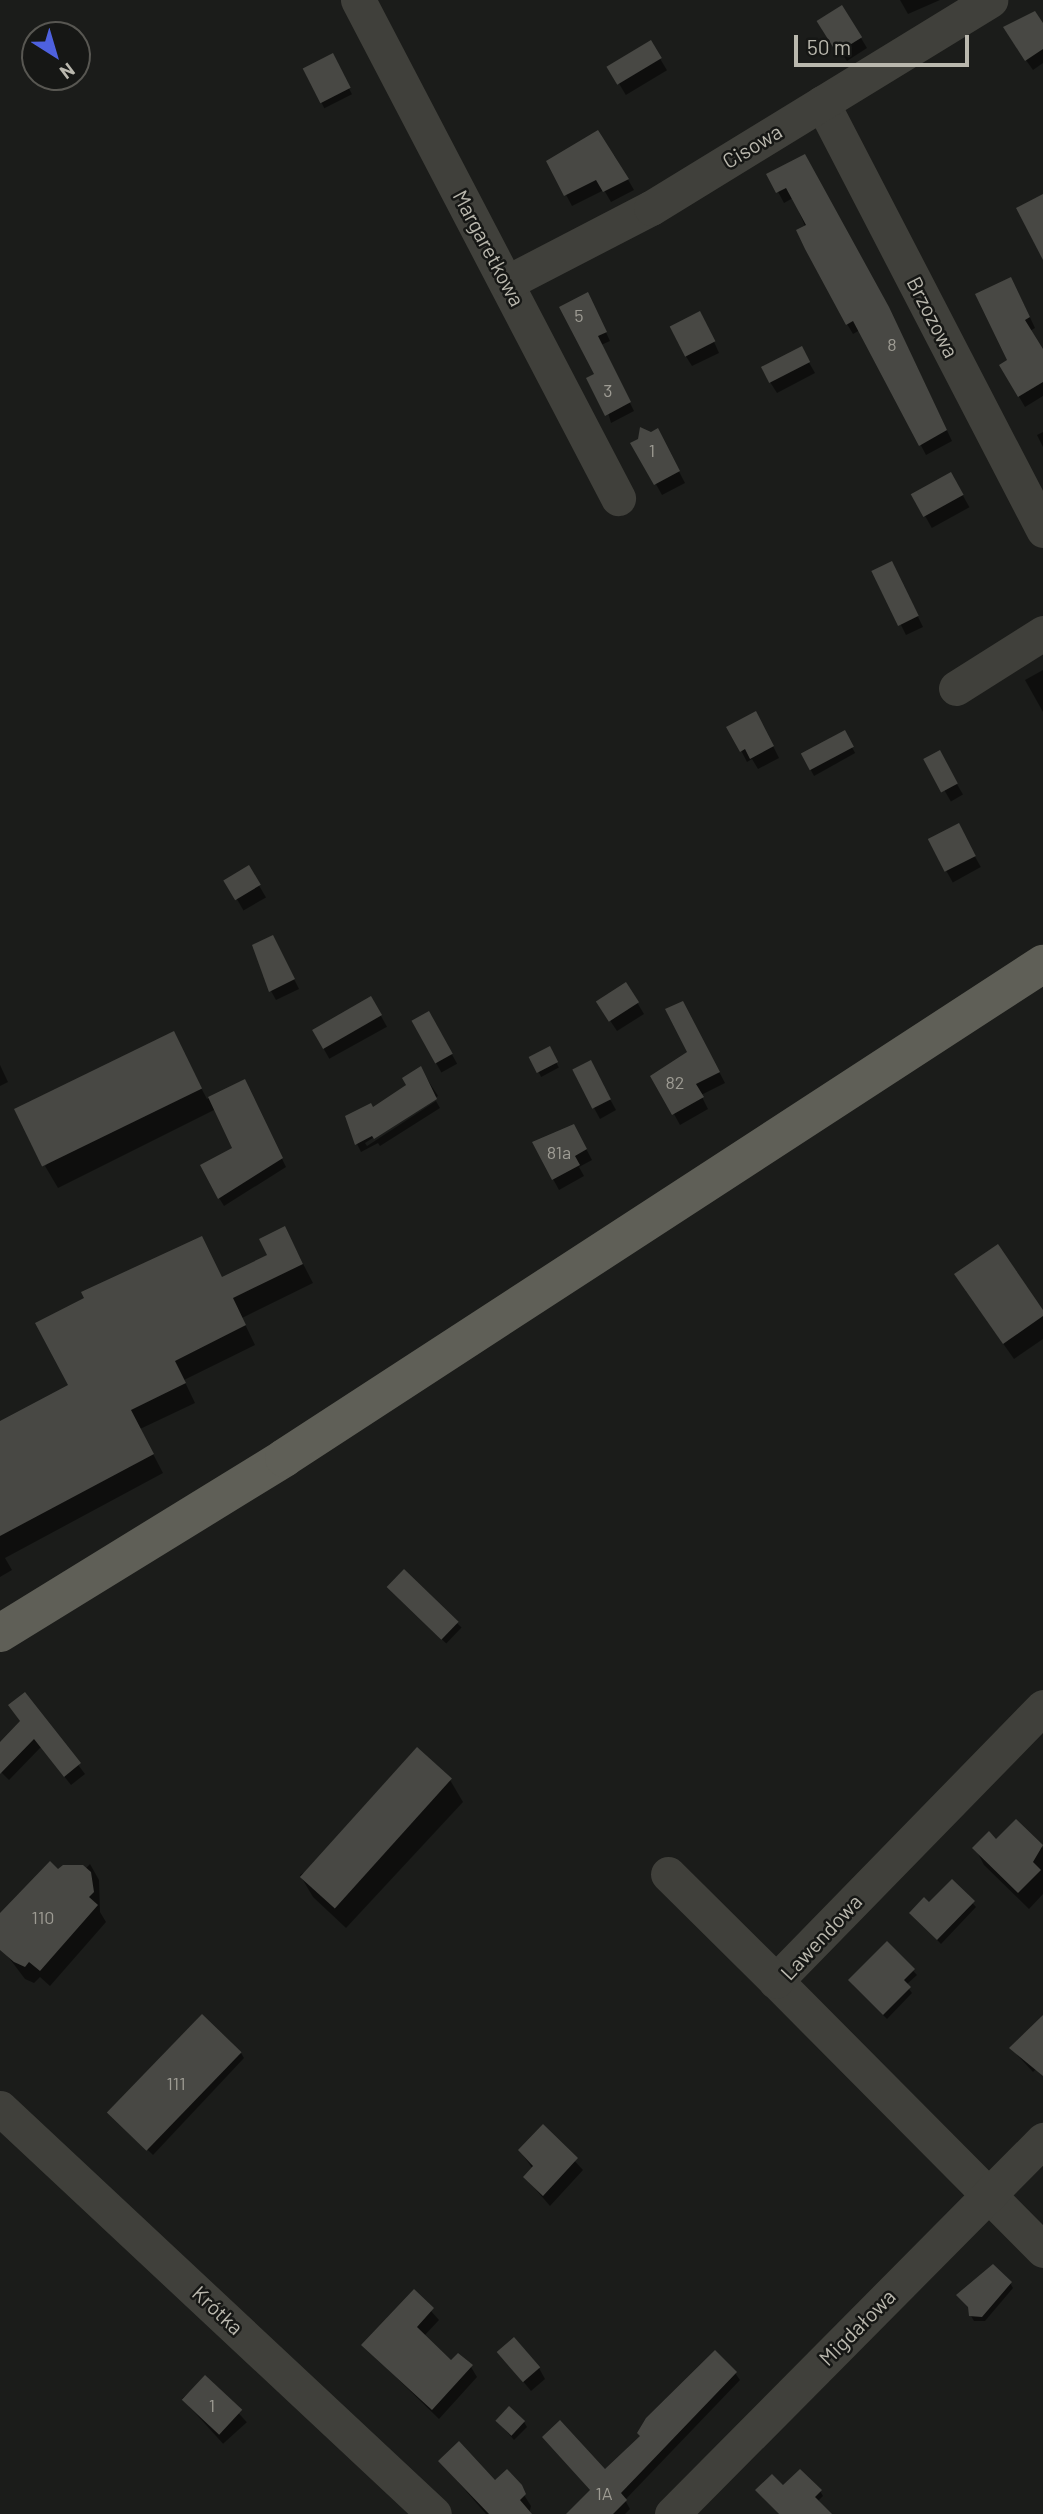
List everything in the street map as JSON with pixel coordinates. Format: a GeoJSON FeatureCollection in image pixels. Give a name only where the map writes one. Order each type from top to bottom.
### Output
{"type":"FeatureCollection","features":[{"type":"Feature","properties":{"kind":"main road"},"geometry":{"type":"LineString","coordinates":[[0,1633],[295,1451],[1043,964]]}},
{"type":"Feature","properties":{"kind":"street","name":"Margaretkowa"},"geometry":{"type":"LineString","coordinates":[[358,0],[508,282],[618,499]]}},
{"type":"Feature","properties":{"kind":"street","name":"Cisowa"},"geometry":{"type":"LineString","coordinates":[[508,282],[651,208],[990,0]]}},
{"type":"Feature","properties":{"kind":"street","name":"Brzozowa"},"geometry":{"type":"LineString","coordinates":[[822,103],[1043,530]]}},
{"type":"Feature","properties":{"kind":"street"},"geometry":{"type":"LineString","coordinates":[[956,688],[1043,633]]}},
{"type":"Feature","properties":{"kind":"street","name":"Lawendowa"},"geometry":{"type":"LineString","coordinates":[[1043,1707],[776,1981],[1043,2250]]}},
{"type":"Feature","properties":{"kind":"street"},"geometry":{"type":"LineString","coordinates":[[668,1874],[776,1981]]}},
{"type":"Feature","properties":{"kind":"street","name":"Krótka"},"geometry":{"type":"LineString","coordinates":[[0,2108],[434,2514]]}},
{"type":"Feature","properties":{"kind":"street","name":"Migdałowa"},"geometry":{"type":"LineString","coordinates":[[673,2514],[1043,2140]]}},
{"type":"Feature","properties":{"kind":"building"},"geometry":{"type":"Polygon","coordinates":[[[842,5],[862,37],[837,53],[817,21],[842,5]]]}},
{"type":"Feature","properties":{"kind":"building"},"geometry":{"type":"Polygon","coordinates":[[[1035,11],[1043,23],[1043,49],[1025,61],[1003,27],[1035,11]]]}},
{"type":"Feature","properties":{"kind":"building"},"geometry":{"type":"Polygon","coordinates":[[[651,40],[662,58],[617,85],[606,67],[651,40]]]}},
{"type":"Feature","properties":{"kind":"building"},"geometry":{"type":"Polygon","coordinates":[[[333,53],[351,88],[320,103],[303,68],[333,53]]]}},
{"type":"Feature","properties":{"kind":"building"},"geometry":{"type":"Polygon","coordinates":[[[598,130],[629,179],[603,192],[596,180],[564,196],[546,161],[598,130]]]}},
{"type":"Feature","properties":{"kind":"building"},"geometry":{"type":"Polygon","coordinates":[[[805,154],[889,307],[947,430],[919,446],[853,321],[846,325],[805,249],[796,230],[806,225],[786,188],[776,193],[766,174],[805,154]]]}},
{"type":"Feature","properties":{"kind":"building"},"geometry":{"type":"Polygon","coordinates":[[[1043,194],[1043,260],[1016,208],[1043,194]]]}},
{"type":"Feature","properties":{"kind":"building"},"geometry":{"type":"Polygon","coordinates":[[[1011,277],[1030,317],[1025,320],[1043,349],[1043,382],[1018,397],[999,365],[1007,360],[975,294],[1011,277]]]}},
{"type":"Feature","properties":{"kind":"building"},"geometry":{"type":"Polygon","coordinates":[[[588,292],[607,332],[598,336],[631,402],[605,416],[586,378],[594,374],[559,307],[588,292]]]}},
{"type":"Feature","properties":{"kind":"building"},"geometry":{"type":"Polygon","coordinates":[[[700,311],[715,341],[685,357],[670,326],[700,311]]]}},
{"type":"Feature","properties":{"kind":"building"},"geometry":{"type":"Polygon","coordinates":[[[802,346],[810,362],[769,383],[761,367],[802,346]]]}},
{"type":"Feature","properties":{"kind":"building"},"geometry":{"type":"Polygon","coordinates":[[[640,427],[651,432],[658,428],[680,471],[654,485],[630,443],[638,439],[640,427]]]}},
{"type":"Feature","properties":{"kind":"building"},"geometry":{"type":"Polygon","coordinates":[[[951,472],[964,495],[923,517],[911,494],[951,472]]]}},
{"type":"Feature","properties":{"kind":"building"},"geometry":{"type":"Polygon","coordinates":[[[892,561],[919,616],[898,626],[871,571],[892,561]]]}},
{"type":"Feature","properties":{"kind":"building"},"geometry":{"type":"Polygon","coordinates":[[[756,711],[774,746],[750,759],[745,749],[740,752],[726,727],[756,711]]]}},
{"type":"Feature","properties":{"kind":"building"},"geometry":{"type":"Polygon","coordinates":[[[845,730],[854,747],[810,770],[801,753],[845,730]]]}},
{"type":"Feature","properties":{"kind":"building"},"geometry":{"type":"Polygon","coordinates":[[[940,750],[958,784],[941,792],[923,759],[940,750]]]}},
{"type":"Feature","properties":{"kind":"building"},"geometry":{"type":"Polygon","coordinates":[[[959,823],[976,856],[945,872],[928,839],[959,823]]]}},
{"type":"Feature","properties":{"kind":"building"},"geometry":{"type":"Polygon","coordinates":[[[249,865],[261,885],[235,900],[223,880],[249,865]]]}},
{"type":"Feature","properties":{"kind":"building"},"geometry":{"type":"Polygon","coordinates":[[[273,935],[295,979],[269,992],[252,945],[273,935]]]}},
{"type":"Feature","properties":{"kind":"building"},"geometry":{"type":"Polygon","coordinates":[[[626,982],[639,1002],[609,1022],[596,1002],[626,982]]]}},
{"type":"Feature","properties":{"kind":"building"},"geometry":{"type":"Polygon","coordinates":[[[371,996],[382,1015],[323,1049],[312,1030],[371,996]]]}},
{"type":"Feature","properties":{"kind":"building"},"geometry":{"type":"Polygon","coordinates":[[[683,1001],[720,1072],[696,1084],[704,1097],[672,1115],[650,1076],[687,1052],[665,1009],[683,1001]]]}},
{"type":"Feature","properties":{"kind":"building"},"geometry":{"type":"Polygon","coordinates":[[[429,1011],[453,1054],[435,1064],[412,1021],[429,1011]]]}},
{"type":"Feature","properties":{"kind":"building"},"geometry":{"type":"Polygon","coordinates":[[[174,1031],[202,1089],[42,1167],[14,1109],[174,1031]]]}},
{"type":"Feature","properties":{"kind":"building"},"geometry":{"type":"Polygon","coordinates":[[[550,1046],[558,1062],[537,1073],[529,1057],[550,1046]]]}},
{"type":"Feature","properties":{"kind":"building"},"geometry":{"type":"Polygon","coordinates":[[[591,1060],[611,1099],[592,1109],[572,1070],[591,1060]]]}},
{"type":"Feature","properties":{"kind":"building"},"geometry":{"type":"Polygon","coordinates":[[[421,1066],[437,1099],[374,1139],[372,1136],[355,1145],[345,1116],[371,1103],[373,1107],[406,1085],[402,1078],[421,1066]]]}},
{"type":"Feature","properties":{"kind":"building"},"geometry":{"type":"Polygon","coordinates":[[[245,1079],[283,1158],[218,1199],[200,1165],[232,1148],[208,1097],[245,1079]]]}},
{"type":"Feature","properties":{"kind":"building"},"geometry":{"type":"Polygon","coordinates":[[[574,1124],[587,1149],[575,1156],[580,1165],[552,1180],[532,1142],[574,1124]]]}},
{"type":"Feature","properties":{"kind":"building"},"geometry":{"type":"Polygon","coordinates":[[[285,1226],[303,1264],[233,1298],[246,1325],[175,1361],[186,1383],[131,1410],[154,1454],[0,1536],[0,1421],[68,1385],[35,1323],[84,1298],[81,1292],[202,1236],[222,1277],[267,1255],[259,1239],[285,1226]]]}},
{"type":"Feature","properties":{"kind":"building"},"geometry":{"type":"Polygon","coordinates":[[[998,1244],[1043,1310],[1043,1316],[1003,1344],[954,1274],[998,1244]]]}},
{"type":"Feature","properties":{"kind":"building"},"geometry":{"type":"Polygon","coordinates":[[[404,1569],[459,1622],[441,1640],[387,1587],[404,1569]]]}},
{"type":"Feature","properties":{"kind":"building"},"geometry":{"type":"Polygon","coordinates":[[[25,1692],[81,1763],[64,1777],[34,1739],[0,1774],[0,1742],[20,1721],[8,1705],[25,1692]]]}},
{"type":"Feature","properties":{"kind":"building"},"geometry":{"type":"Polygon","coordinates":[[[417,1747],[452,1778],[335,1908],[300,1877],[417,1747]]]}},
{"type":"Feature","properties":{"kind":"building"},"geometry":{"type":"Polygon","coordinates":[[[1016,1819],[1043,1845],[1033,1862],[1041,1870],[1018,1893],[972,1848],[989,1831],[996,1839],[1016,1819]]]}},
{"type":"Feature","properties":{"kind":"building"},"geometry":{"type":"Polygon","coordinates":[[[50,1861],[58,1869],[63,1865],[83,1865],[91,1872],[94,1892],[89,1897],[98,1905],[40,1971],[29,1962],[25,1967],[14,1962],[0,1950],[0,1913],[50,1861]]]}},
{"type":"Feature","properties":{"kind":"building"},"geometry":{"type":"Polygon","coordinates":[[[952,1879],[975,1901],[937,1940],[909,1913],[924,1897],[929,1902],[952,1879]]]}},
{"type":"Feature","properties":{"kind":"building"},"geometry":{"type":"Polygon","coordinates":[[[887,1941],[915,1969],[904,1980],[911,1987],[883,2015],[848,1980],[887,1941]]]}},
{"type":"Feature","properties":{"kind":"building"},"geometry":{"type":"Polygon","coordinates":[[[202,2014],[242,2052],[146,2151],[107,2113],[202,2014]]]}},
{"type":"Feature","properties":{"kind":"building"},"geometry":{"type":"Polygon","coordinates":[[[1043,2015],[1043,2076],[1009,2048],[1043,2015]]]}},
{"type":"Feature","properties":{"kind":"building"},"geometry":{"type":"Polygon","coordinates":[[[543,2124],[578,2158],[543,2196],[523,2177],[533,2166],[518,2150],[543,2124]]]}},
{"type":"Feature","properties":{"kind":"building"},"geometry":{"type":"Polygon","coordinates":[[[993,2264],[1012,2282],[982,2317],[969,2316],[968,2307],[956,2295],[993,2264]]]}},
{"type":"Feature","properties":{"kind":"building"},"geometry":{"type":"Polygon","coordinates":[[[414,2289],[434,2308],[417,2327],[451,2360],[458,2353],[473,2365],[432,2410],[361,2345],[414,2289]]]}},
{"type":"Feature","properties":{"kind":"building"},"geometry":{"type":"Polygon","coordinates":[[[514,2337],[540,2367],[523,2382],[497,2352],[514,2337]]]}},
{"type":"Feature","properties":{"kind":"building"},"geometry":{"type":"Polygon","coordinates":[[[715,2350],[737,2372],[621,2493],[627,2500],[613,2514],[566,2514],[590,2490],[542,2437],[560,2420],[605,2469],[640,2436],[637,2433],[646,2418],[715,2350]]]}},
{"type":"Feature","properties":{"kind":"building"},"geometry":{"type":"Polygon","coordinates":[[[205,2375],[242,2410],[219,2435],[182,2400],[205,2375]]]}},
{"type":"Feature","properties":{"kind":"building"},"geometry":{"type":"Polygon","coordinates":[[[509,2406],[525,2421],[511,2436],[495,2421],[509,2406]]]}},
{"type":"Feature","properties":{"kind":"building"},"geometry":{"type":"Polygon","coordinates":[[[459,2441],[495,2480],[507,2469],[522,2485],[526,2494],[520,2500],[532,2514],[489,2514],[438,2461],[459,2441]]]}},
{"type":"Feature","properties":{"kind":"building"},"geometry":{"type":"Polygon","coordinates":[[[800,2469],[822,2490],[815,2497],[832,2514],[779,2514],[755,2490],[772,2474],[783,2485],[800,2469]]]}}]}
